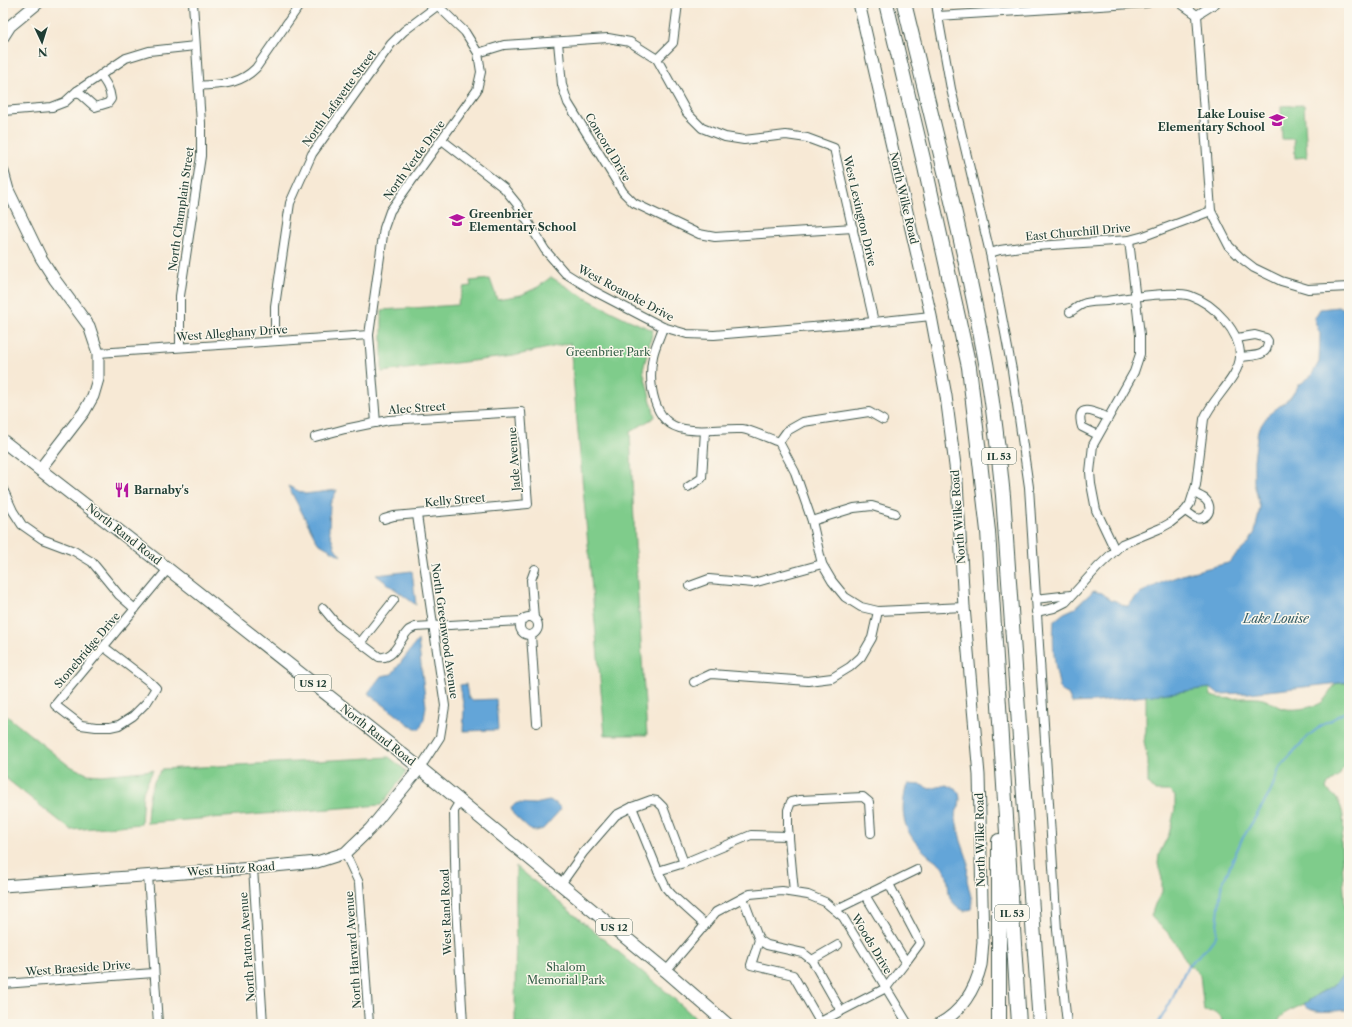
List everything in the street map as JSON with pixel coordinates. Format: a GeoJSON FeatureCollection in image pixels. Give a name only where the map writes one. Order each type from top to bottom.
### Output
{"type":"FeatureCollection","features":[{"type":"Feature","properties":{"kind":"highway","name":"IL 53"},"geometry":{"type":"LineString","coordinates":[[886,3],[925,167],[969,367],[988,531],[1020,1024]]}},
{"type":"Feature","properties":{"kind":"highway","name":"IL 53"},"geometry":{"type":"LineString","coordinates":[[904,3],[960,235],[984,352],[996,422],[1004,496],[1040,1024]]}},
{"type":"Feature","properties":{"kind":"highway"},"geometry":{"type":"LineString","coordinates":[[999,1024],[999,832],[1005,801]]}},
{"type":"Feature","properties":{"kind":"highway"},"geometry":{"type":"LineString","coordinates":[[1033,919],[1046,1024]]}},
{"type":"Feature","properties":{"kind":"main road","name":"North Rand Road"},"geometry":{"type":"LineString","coordinates":[[3,441],[420,768],[666,971],[727,1024]]}},
{"type":"Feature","properties":{"kind":"street"},"geometry":{"type":"LineString","coordinates":[[3,37],[10,26],[38,3]]}},
{"type":"Feature","properties":{"kind":"street","name":"North Champlain Street"},"geometry":{"type":"LineString","coordinates":[[180,347],[180,296],[201,156],[199,86],[192,3]]}},
{"type":"Feature","properties":{"kind":"street"},"geometry":{"type":"LineString","coordinates":[[199,86],[233,83],[251,73],[302,3]]}},
{"type":"Feature","properties":{"kind":"street"},"geometry":{"type":"LineString","coordinates":[[657,59],[673,43],[678,3]]}},
{"type":"Feature","properties":{"kind":"street","name":"North Wilke Road"},"geometry":{"type":"LineString","coordinates":[[859,3],[931,316],[946,396],[957,481],[964,607],[979,775],[983,943],[981,965],[971,994],[961,1007],[939,1024]]}},
{"type":"Feature","properties":{"kind":"street"},"geometry":{"type":"LineString","coordinates":[[936,3],[951,89],[990,253],[1012,370],[1029,487],[1058,952],[1067,1024]]}},
{"type":"Feature","properties":{"kind":"street"},"geometry":{"type":"LineString","coordinates":[[938,16],[1148,3]]}},
{"type":"Feature","properties":{"kind":"street"},"geometry":{"type":"LineString","coordinates":[[1180,3],[1184,4],[1197,15],[1211,211],[1229,246],[1240,258],[1258,271],[1281,282],[1308,289],[1349,287]]}},
{"type":"Feature","properties":{"kind":"street"},"geometry":{"type":"LineString","coordinates":[[1197,15],[1216,3]]}},
{"type":"Feature","properties":{"kind":"street","name":"North Verde Drive"},"geometry":{"type":"LineString","coordinates":[[376,423],[369,335],[384,228],[390,211],[477,90],[481,72],[478,53],[465,32],[436,4]]}},
{"type":"Feature","properties":{"kind":"street","name":"North Lafayette Street"},"geometry":{"type":"LineString","coordinates":[[276,341],[275,306],[290,203],[312,154],[391,44],[436,4]]}},
{"type":"Feature","properties":{"kind":"street","name":"West Lexington Drive"},"geometry":{"type":"LineString","coordinates":[[478,53],[504,45],[608,38],[630,42],[657,59],[687,113],[702,128],[725,137],[744,140],[786,135],[807,138],[834,148],[874,322]]}},
{"type":"Feature","properties":{"kind":"street","name":"Concord Drive"},"geometry":{"type":"LineString","coordinates":[[558,42],[562,85],[568,102],[623,192],[634,203],[699,234],[715,237],[853,228]]}},
{"type":"Feature","properties":{"kind":"street"},"geometry":{"type":"LineString","coordinates":[[3,111],[52,107],[64,102],[126,58],[149,51],[195,46]]}},
{"type":"Feature","properties":{"kind":"street"},"geometry":{"type":"LineString","coordinates":[[78,91],[95,107],[108,104],[112,99],[110,88],[100,76]]}},
{"type":"Feature","properties":{"kind":"street","name":"West Roanoke Drive"},"geometry":{"type":"LineString","coordinates":[[442,140],[504,188],[517,204],[545,250],[565,273],[592,290],[663,327],[687,334],[714,335],[931,316]]}},
{"type":"Feature","properties":{"kind":"street"},"geometry":{"type":"LineString","coordinates":[[3,172],[8,190],[40,258],[89,326],[98,353],[98,379],[93,396],[84,412],[40,469]]}},
{"type":"Feature","properties":{"kind":"street","name":"East Churchill Drive"},"geometry":{"type":"LineString","coordinates":[[990,253],[1021,247],[1129,240],[1144,236],[1211,211]]}},
{"type":"Feature","properties":{"kind":"street"},"geometry":{"type":"LineString","coordinates":[[1114,550],[1096,510],[1090,484],[1090,472],[1093,445],[1134,372],[1140,354],[1140,335],[1129,240]]}},
{"type":"Feature","properties":{"kind":"street"},"geometry":{"type":"LineString","coordinates":[[1036,612],[1054,608],[1066,602],[1114,550],[1122,544],[1165,526],[1185,511],[1190,504],[1194,493],[1200,464],[1204,419],[1208,410],[1238,366],[1240,356],[1237,338],[1234,332],[1218,314],[1203,301],[1190,296],[1171,294],[1135,297],[1083,304],[1070,312]]}},
{"type":"Feature","properties":{"kind":"street"},"geometry":{"type":"LineString","coordinates":[[663,327],[653,356],[651,378],[653,397],[658,412],[668,423],[682,429],[705,431],[743,429],[779,442],[795,472],[812,521],[822,564],[832,581],[845,597],[861,607],[878,612],[964,607]]}},
{"type":"Feature","properties":{"kind":"street","name":"West Alleghany Drive"},"geometry":{"type":"LineString","coordinates":[[98,353],[369,335]]}},
{"type":"Feature","properties":{"kind":"street"},"geometry":{"type":"LineString","coordinates":[[1237,338],[1255,335],[1266,338],[1268,341],[1267,350],[1264,353],[1240,356]]}},
{"type":"Feature","properties":{"kind":"street"},"geometry":{"type":"LineString","coordinates":[[1098,435],[1082,427],[1080,417],[1082,413],[1092,410],[1108,418]]}},
{"type":"Feature","properties":{"kind":"street","name":"Alec Street"},"geometry":{"type":"LineString","coordinates":[[315,437],[389,420],[521,412]]}},
{"type":"Feature","properties":{"kind":"street","name":"Jade Avenue"},"geometry":{"type":"LineString","coordinates":[[521,412],[528,504]]}},
{"type":"Feature","properties":{"kind":"street"},"geometry":{"type":"LineString","coordinates":[[779,442],[787,431],[803,422],[869,412],[883,420]]}},
{"type":"Feature","properties":{"kind":"street"},"geometry":{"type":"LineString","coordinates":[[688,487],[702,478],[705,431]]}},
{"type":"Feature","properties":{"kind":"street","name":"Stonebridge Drive"},"geometry":{"type":"LineString","coordinates":[[3,488],[13,511],[22,525],[42,539],[74,550],[92,562],[119,595],[135,609]]}},
{"type":"Feature","properties":{"kind":"street"},"geometry":{"type":"LineString","coordinates":[[1185,511],[1196,518],[1206,516],[1209,512],[1210,507],[1205,499],[1194,493]]}},
{"type":"Feature","properties":{"kind":"street","name":"Kelly Street"},"geometry":{"type":"LineString","coordinates":[[384,519],[394,516],[528,504]]}},
{"type":"Feature","properties":{"kind":"street"},"geometry":{"type":"LineString","coordinates":[[812,521],[854,508],[872,506],[895,513]]}},
{"type":"Feature","properties":{"kind":"street","name":"North Greenwood Avenue"},"geometry":{"type":"LineString","coordinates":[[417,515],[445,706],[440,737],[420,768]]}},
{"type":"Feature","properties":{"kind":"street"},"geometry":{"type":"LineString","coordinates":[[690,586],[709,579],[753,583],[822,564]]}},
{"type":"Feature","properties":{"kind":"street","name":"Stonebridge Drive"},"geometry":{"type":"LineString","coordinates":[[104,647],[156,688],[147,702],[133,716],[119,726],[96,727],[81,725],[55,705],[168,569]]}},
{"type":"Feature","properties":{"kind":"street"},"geometry":{"type":"LineString","coordinates":[[534,618],[531,580],[535,569]]}},
{"type":"Feature","properties":{"kind":"street"},"geometry":{"type":"LineString","coordinates":[[1035,599],[1071,595]]}},
{"type":"Feature","properties":{"kind":"street"},"geometry":{"type":"LineString","coordinates":[[360,643],[394,600]]}},
{"type":"Feature","properties":{"kind":"street"},"geometry":{"type":"LineString","coordinates":[[323,608],[338,626],[379,657],[384,658],[390,656],[409,630],[415,627],[521,621],[529,617],[538,621],[539,627],[536,633],[531,636],[525,635],[520,627],[521,621]]}},
{"type":"Feature","properties":{"kind":"street"},"geometry":{"type":"LineString","coordinates":[[694,682],[711,674],[808,681],[832,678],[850,667],[861,657],[872,638],[878,612]]}},
{"type":"Feature","properties":{"kind":"street"},"geometry":{"type":"LineString","coordinates":[[531,636],[537,723]]}},
{"type":"Feature","properties":{"kind":"street","name":"West Hintz Road"},"geometry":{"type":"LineString","coordinates":[[3,886],[317,862],[345,853],[370,829],[420,768]]}},
{"type":"Feature","properties":{"kind":"street"},"geometry":{"type":"LineString","coordinates":[[794,892],[788,810],[791,802],[800,800],[863,796],[869,802],[871,833]]}},
{"type":"Feature","properties":{"kind":"street"},"geometry":{"type":"LineString","coordinates":[[561,884],[583,853],[616,815],[651,800],[659,802],[662,807],[684,863]]}},
{"type":"Feature","properties":{"kind":"street","name":"West Rand Road"},"geometry":{"type":"LineString","coordinates":[[460,801],[454,810],[456,907],[463,1024]]}},
{"type":"Feature","properties":{"kind":"street"},"geometry":{"type":"LineString","coordinates":[[632,807],[666,888],[705,925]]}},
{"type":"Feature","properties":{"kind":"street"},"geometry":{"type":"LineString","coordinates":[[658,872],[684,863],[751,835],[789,836]]}},
{"type":"Feature","properties":{"kind":"street","name":"North Harvard Avenue"},"geometry":{"type":"LineString","coordinates":[[345,853],[359,883],[369,1024]]}},
{"type":"Feature","properties":{"kind":"street","name":"North Patton Avenue"},"geometry":{"type":"LineString","coordinates":[[253,868],[264,1024]]}},
{"type":"Feature","properties":{"kind":"street"},"geometry":{"type":"LineString","coordinates":[[835,910],[917,870]]}},
{"type":"Feature","properties":{"kind":"street"},"geometry":{"type":"LineString","coordinates":[[148,875],[158,1024]]}},
{"type":"Feature","properties":{"kind":"street"},"geometry":{"type":"LineString","coordinates":[[743,898],[758,940],[751,965],[793,975],[820,1022],[886,988],[920,943],[889,884]]}},
{"type":"Feature","properties":{"kind":"street","name":"Woods Drive"},"geometry":{"type":"LineString","coordinates":[[666,971],[716,912],[750,894],[782,891],[808,895],[825,902],[843,917],[908,1024]]}},
{"type":"Feature","properties":{"kind":"street"},"geometry":{"type":"LineString","coordinates":[[865,895],[906,962]]}},
{"type":"Feature","properties":{"kind":"street"},"geometry":{"type":"LineString","coordinates":[[758,940],[767,945],[804,954],[812,960],[841,1011]]}},
{"type":"Feature","properties":{"kind":"street"},"geometry":{"type":"LineString","coordinates":[[812,960],[838,946]]}},
{"type":"Feature","properties":{"kind":"street","name":"West Braeside Drive"},"geometry":{"type":"LineString","coordinates":[[3,984],[154,973]]}},
{"type":"Feature","properties":{"kind":"green space"},"geometry":{"type":"Polygon","coordinates":[[[1304,105],[1307,157],[1295,158],[1294,139],[1282,139],[1281,106],[1304,105]]]}},
{"type":"Feature","properties":{"kind":"green space","name":"Greenbrier Park"},"geometry":{"type":"Polygon","coordinates":[[[551,277],[601,306],[653,330],[643,370],[655,417],[630,432],[636,566],[647,735],[605,735],[570,343],[513,356],[382,372],[382,310],[457,305],[464,287],[471,286],[470,281],[490,279],[497,299],[521,295],[538,287],[551,277]]]}},
{"type":"Feature","properties":{"kind":"green space"},"geometry":{"type":"Polygon","coordinates":[[[1336,683],[1349,683],[1349,754],[1339,776],[1328,784],[1326,789],[1335,797],[1343,813],[1343,831],[1341,842],[1349,970],[1333,986],[1304,1004],[1287,1012],[1276,1024],[1221,1024],[1222,1019],[1215,1012],[1204,1011],[1200,975],[1193,967],[1188,965],[1173,939],[1151,916],[1155,904],[1162,892],[1162,879],[1158,864],[1159,854],[1169,834],[1175,809],[1175,796],[1169,791],[1155,791],[1148,783],[1148,761],[1144,741],[1146,730],[1146,695],[1210,688],[1211,696],[1228,699],[1260,699],[1266,700],[1279,707],[1294,709],[1307,708],[1321,703],[1336,683]]]}},
{"type":"Feature","properties":{"kind":"green space"},"geometry":{"type":"Polygon","coordinates":[[[3,713],[68,765],[87,774],[101,775],[153,770],[143,792],[141,824],[71,830],[3,776],[3,713]]]}},
{"type":"Feature","properties":{"kind":"green space"},"geometry":{"type":"Polygon","coordinates":[[[389,757],[404,769],[406,773],[381,805],[147,823],[148,801],[151,788],[162,769],[389,757]]]}},
{"type":"Feature","properties":{"kind":"green space","name":"Shalom Memorial Park"},"geometry":{"type":"Polygon","coordinates":[[[516,866],[670,995],[702,1024],[515,1024],[516,866]]]}},
{"type":"Feature","properties":{"kind":"water","name":"Lake Louise"},"geometry":{"type":"Polygon","coordinates":[[[1338,307],[1343,308],[1347,314],[1349,330],[1349,682],[1249,693],[1218,694],[1210,688],[1095,702],[1072,703],[1068,694],[1061,691],[1055,665],[1053,647],[1054,621],[1064,613],[1075,608],[1093,591],[1102,593],[1112,601],[1114,600],[1128,606],[1140,593],[1165,581],[1188,573],[1228,563],[1249,543],[1255,532],[1260,507],[1254,483],[1254,460],[1258,430],[1268,415],[1290,398],[1299,385],[1311,376],[1319,362],[1320,334],[1314,319],[1320,309],[1338,307]]]}},
{"type":"Feature","properties":{"kind":"water"},"geometry":{"type":"Polygon","coordinates":[[[288,486],[305,494],[337,490],[330,504],[329,530],[335,548],[341,556],[318,543],[288,486]]]}},
{"type":"Feature","properties":{"kind":"water"},"geometry":{"type":"Polygon","coordinates":[[[412,571],[416,605],[376,575],[412,571]]]}},
{"type":"Feature","properties":{"kind":"water"},"geometry":{"type":"Polygon","coordinates":[[[418,640],[426,706],[424,719],[420,729],[415,729],[368,693],[381,676],[392,674],[418,640]]]}},
{"type":"Feature","properties":{"kind":"water"},"geometry":{"type":"Polygon","coordinates":[[[466,684],[468,697],[472,700],[496,699],[498,730],[463,731],[464,709],[460,685],[466,684]]]}},
{"type":"Feature","properties":{"kind":"water"},"geometry":{"type":"Polygon","coordinates":[[[908,784],[921,785],[930,789],[946,785],[956,788],[959,793],[959,806],[955,815],[961,841],[968,861],[967,880],[972,901],[971,909],[964,911],[952,901],[947,876],[943,867],[928,855],[911,837],[905,823],[903,807],[905,791],[908,784]]]}},
{"type":"Feature","properties":{"kind":"water"},"geometry":{"type":"Polygon","coordinates":[[[549,801],[556,803],[561,809],[543,829],[536,831],[530,830],[513,814],[511,807],[517,803],[535,804],[549,801]]]}},
{"type":"Feature","properties":{"kind":"water"},"geometry":{"type":"Polygon","coordinates":[[[1349,970],[1349,1010],[1318,1011],[1307,1008],[1304,1004],[1333,986],[1349,970]]]}},
{"type":"Feature","properties":{"kind":"waterway"},"geometry":{"type":"LineString","coordinates":[[1158,1024],[1188,965],[1207,948],[1216,936],[1221,887],[1241,841],[1270,793],[1280,767],[1307,737],[1322,725],[1349,710]]}},
{"type":"Feature","properties":{"kind":"place","name":"Lake Louise Elementary School"},"geometry":{"type":"Point","coordinates":[1277,120]}},
{"type":"Feature","properties":{"kind":"place","name":"Greenbrier Elementary School"},"geometry":{"type":"Point","coordinates":[457,220]}},
{"type":"Feature","properties":{"kind":"place","name":"Barnaby's"},"geometry":{"type":"Point","coordinates":[122,490]}}]}
